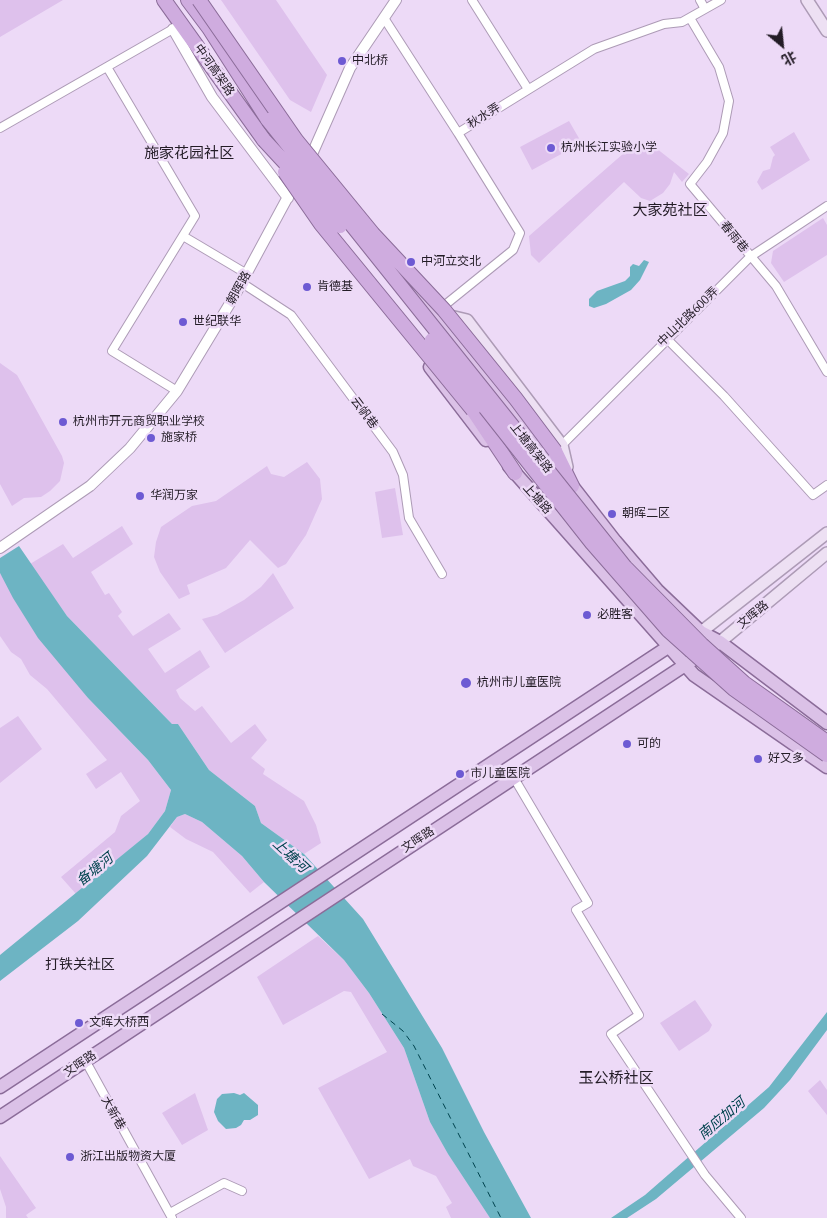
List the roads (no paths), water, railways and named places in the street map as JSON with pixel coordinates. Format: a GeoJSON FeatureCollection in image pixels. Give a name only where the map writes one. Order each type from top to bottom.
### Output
{"type":"FeatureCollection","features":[{"type":"Feature","properties":{"kind":"highway","name":"中河高架路"},"geometry":{"type":"LineString","coordinates":[[164,0],[264,140]]}},
{"type":"Feature","properties":{"kind":"highway","name":"中河高架路"},"geometry":{"type":"LineString","coordinates":[[188,0],[268,120]]}},
{"type":"Feature","properties":{"kind":"highway"},"geometry":{"type":"LineString","coordinates":[[199,0],[258,88],[296,140],[346,202],[444,310],[558,448],[572,486]]}},
{"type":"Feature","properties":{"kind":"highway"},"geometry":{"type":"LineString","coordinates":[[258,88],[268,120]]}},
{"type":"Feature","properties":{"kind":"highway","name":"上塘高架路"},"geometry":{"type":"LineString","coordinates":[[268,120],[631,574],[702,645],[744,683],[827,742]]}},
{"type":"Feature","properties":{"kind":"highway"},"geometry":{"type":"LineString","coordinates":[[264,140],[303,200],[473,410],[515,473]]}},
{"type":"Feature","properties":{"kind":"highway","name":"上塘高架路"},"geometry":{"type":"LineString","coordinates":[[264,140],[315,196],[592,543],[668,630],[734,689],[827,755]]}},
{"type":"Feature","properties":{"kind":"main road"},"geometry":{"type":"LineString","coordinates":[[807,0],[827,31]]}},
{"type":"Feature","properties":{"kind":"main road"},"geometry":{"type":"LineString","coordinates":[[312,156],[336,196],[376,245],[436,312],[572,486],[657,590],[701,632],[720,642],[827,723]]}},
{"type":"Feature","properties":{"kind":"main road","name":"上塘路"},"geometry":{"type":"LineString","coordinates":[[296,182],[349,252],[388,310],[442,384],[515,473],[685,666],[694,675],[827,767]]}},
{"type":"Feature","properties":{"kind":"main road"},"geometry":{"type":"LineString","coordinates":[[436,312],[467,320],[558,448]]}},
{"type":"Feature","properties":{"kind":"main road","name":"文晖路"},"geometry":{"type":"LineString","coordinates":[[0,1087],[668,647],[701,632],[827,533]]}},
{"type":"Feature","properties":{"kind":"main road","name":"文晖路"},"geometry":{"type":"LineString","coordinates":[[0,1117],[352,883],[685,666],[720,642],[827,553]]}},
{"type":"Feature","properties":{"kind":"street","name":"朝晖路"},"geometry":{"type":"LineString","coordinates":[[0,548],[90,486],[130,448],[177,392],[245,278],[296,182],[312,156],[350,68],[396,0]]}},
{"type":"Feature","properties":{"kind":"street"},"geometry":{"type":"LineString","coordinates":[[472,0],[528,89]]}},
{"type":"Feature","properties":{"kind":"street"},"geometry":{"type":"LineString","coordinates":[[700,0],[705,9]]}},
{"type":"Feature","properties":{"kind":"street","name":"秋水弄"},"geometry":{"type":"LineString","coordinates":[[436,312],[513,250],[520,233],[458,133],[594,49],[664,24],[682,22],[721,0]]}},
{"type":"Feature","properties":{"kind":"street"},"geometry":{"type":"LineString","coordinates":[[384,18],[458,133]]}},
{"type":"Feature","properties":{"kind":"street","name":"春雨巷"},"geometry":{"type":"LineString","coordinates":[[690,18],[719,67],[729,101],[723,133],[707,162],[690,184],[776,286],[827,372]]}},
{"type":"Feature","properties":{"kind":"street"},"geometry":{"type":"LineString","coordinates":[[0,128],[173,29],[212,98],[288,198]]}},
{"type":"Feature","properties":{"kind":"street"},"geometry":{"type":"LineString","coordinates":[[107,67],[195,216],[112,351],[177,392]]}},
{"type":"Feature","properties":{"kind":"street","name":"中山北路600弄"},"geometry":{"type":"LineString","coordinates":[[558,448],[666,338],[750,257],[827,206]]}},
{"type":"Feature","properties":{"kind":"street","name":"云帆巷"},"geometry":{"type":"LineString","coordinates":[[184,236],[245,278],[291,315],[393,452],[403,475],[409,518],[442,574]]}},
{"type":"Feature","properties":{"kind":"street"},"geometry":{"type":"LineString","coordinates":[[666,338],[724,396],[813,495],[827,485]]}},
{"type":"Feature","properties":{"kind":"street"},"geometry":{"type":"LineString","coordinates":[[514,778],[588,903],[576,910],[639,1015],[611,1034],[705,1175],[741,1218]]}},
{"type":"Feature","properties":{"kind":"street","name":"大新巷"},"geometry":{"type":"LineString","coordinates":[[85,1060],[171,1215]]}},
{"type":"Feature","properties":{"kind":"street"},"geometry":{"type":"LineString","coordinates":[[171,1215],[224,1183],[242,1191]]}},
{"type":"Feature","properties":{"kind":"water"},"geometry":{"type":"Polygon","coordinates":[[[644,260],[649,262],[640,280],[631,290],[606,304],[594,308],[589,306],[589,299],[597,291],[625,281],[630,276],[630,267],[633,264],[639,266],[644,260]]]}},
{"type":"Feature","properties":{"kind":"water","name":"上塘河"},"geometry":{"type":"Polygon","coordinates":[[[19,546],[67,616],[172,724],[178,724],[209,770],[255,806],[261,823],[304,854],[363,919],[442,1048],[484,1132],[531,1218],[490,1218],[448,1154],[430,1122],[404,1048],[369,993],[344,960],[264,882],[242,856],[202,822],[185,814],[177,817],[147,856],[78,921],[0,981],[0,955],[148,834],[165,811],[171,790],[148,760],[88,698],[38,638],[13,598],[0,573],[0,558],[19,546]]]}},
{"type":"Feature","properties":{"kind":"water"},"geometry":{"type":"Polygon","coordinates":[[[827,1012],[827,1030],[790,1080],[764,1108],[656,1199],[627,1218],[611,1218],[645,1195],[769,1087],[827,1012]]]}},
{"type":"Feature","properties":{"kind":"water"},"geometry":{"type":"Polygon","coordinates":[[[234,1093],[240,1095],[244,1093],[258,1105],[258,1115],[250,1120],[244,1120],[236,1128],[226,1129],[218,1121],[214,1112],[217,1099],[222,1094],[234,1093]]]}},
{"type":"Feature","properties":{"kind":"place","name":"中北桥"},"geometry":{"type":"Point","coordinates":[342,61]}},
{"type":"Feature","properties":{"kind":"place","name":"杭州长江实验小学"},"geometry":{"type":"Point","coordinates":[551,148]}},
{"type":"Feature","properties":{"kind":"place","name":"中河立交北"},"geometry":{"type":"Point","coordinates":[411,262]}},
{"type":"Feature","properties":{"kind":"place","name":"肯德基"},"geometry":{"type":"Point","coordinates":[307,287]}},
{"type":"Feature","properties":{"kind":"place","name":"世纪联华"},"geometry":{"type":"Point","coordinates":[183,322]}},
{"type":"Feature","properties":{"kind":"place","name":"杭州市开元商贸职业学校"},"geometry":{"type":"Point","coordinates":[63,422]}},
{"type":"Feature","properties":{"kind":"place","name":"施家桥"},"geometry":{"type":"Point","coordinates":[151,438]}},
{"type":"Feature","properties":{"kind":"place","name":"华润万家"},"geometry":{"type":"Point","coordinates":[140,496]}},
{"type":"Feature","properties":{"kind":"place","name":"朝晖二区"},"geometry":{"type":"Point","coordinates":[612,514]}},
{"type":"Feature","properties":{"kind":"place","name":"必胜客"},"geometry":{"type":"Point","coordinates":[587,615]}},
{"type":"Feature","properties":{"kind":"place","name":"杭州市儿童医院"},"geometry":{"type":"Point","coordinates":[466,683]}},
{"type":"Feature","properties":{"kind":"place","name":"可的"},"geometry":{"type":"Point","coordinates":[627,744]}},
{"type":"Feature","properties":{"kind":"place","name":"好又多"},"geometry":{"type":"Point","coordinates":[758,759]}},
{"type":"Feature","properties":{"kind":"place","name":"市儿童医院"},"geometry":{"type":"Point","coordinates":[460,774]}},
{"type":"Feature","properties":{"kind":"place","name":"文晖大桥西"},"geometry":{"type":"Point","coordinates":[79,1023]}},
{"type":"Feature","properties":{"kind":"place","name":"浙江出版物资大厦"},"geometry":{"type":"Point","coordinates":[70,1157]}},
{"type":"Feature","properties":{"kind":"district","name":"施家花园社区"},"geometry":{"type":"Point","coordinates":[189,154]}},
{"type":"Feature","properties":{"kind":"district","name":"大家苑社区"},"geometry":{"type":"Point","coordinates":[670,211]}},
{"type":"Feature","properties":{"kind":"district","name":"打铁关社区"},"geometry":{"type":"Point","coordinates":[80,965]}},
{"type":"Feature","properties":{"kind":"district","name":"玉公桥社区"},"geometry":{"type":"Point","coordinates":[616,1079]}},
{"type":"Feature","properties":{"kind":"water label","name":"备塘河"},"geometry":{"type":"Point","coordinates":[95,870]}},
{"type":"Feature","properties":{"kind":"water label","name":"南应加河"},"geometry":{"type":"Point","coordinates":[722,1119]}}]}
